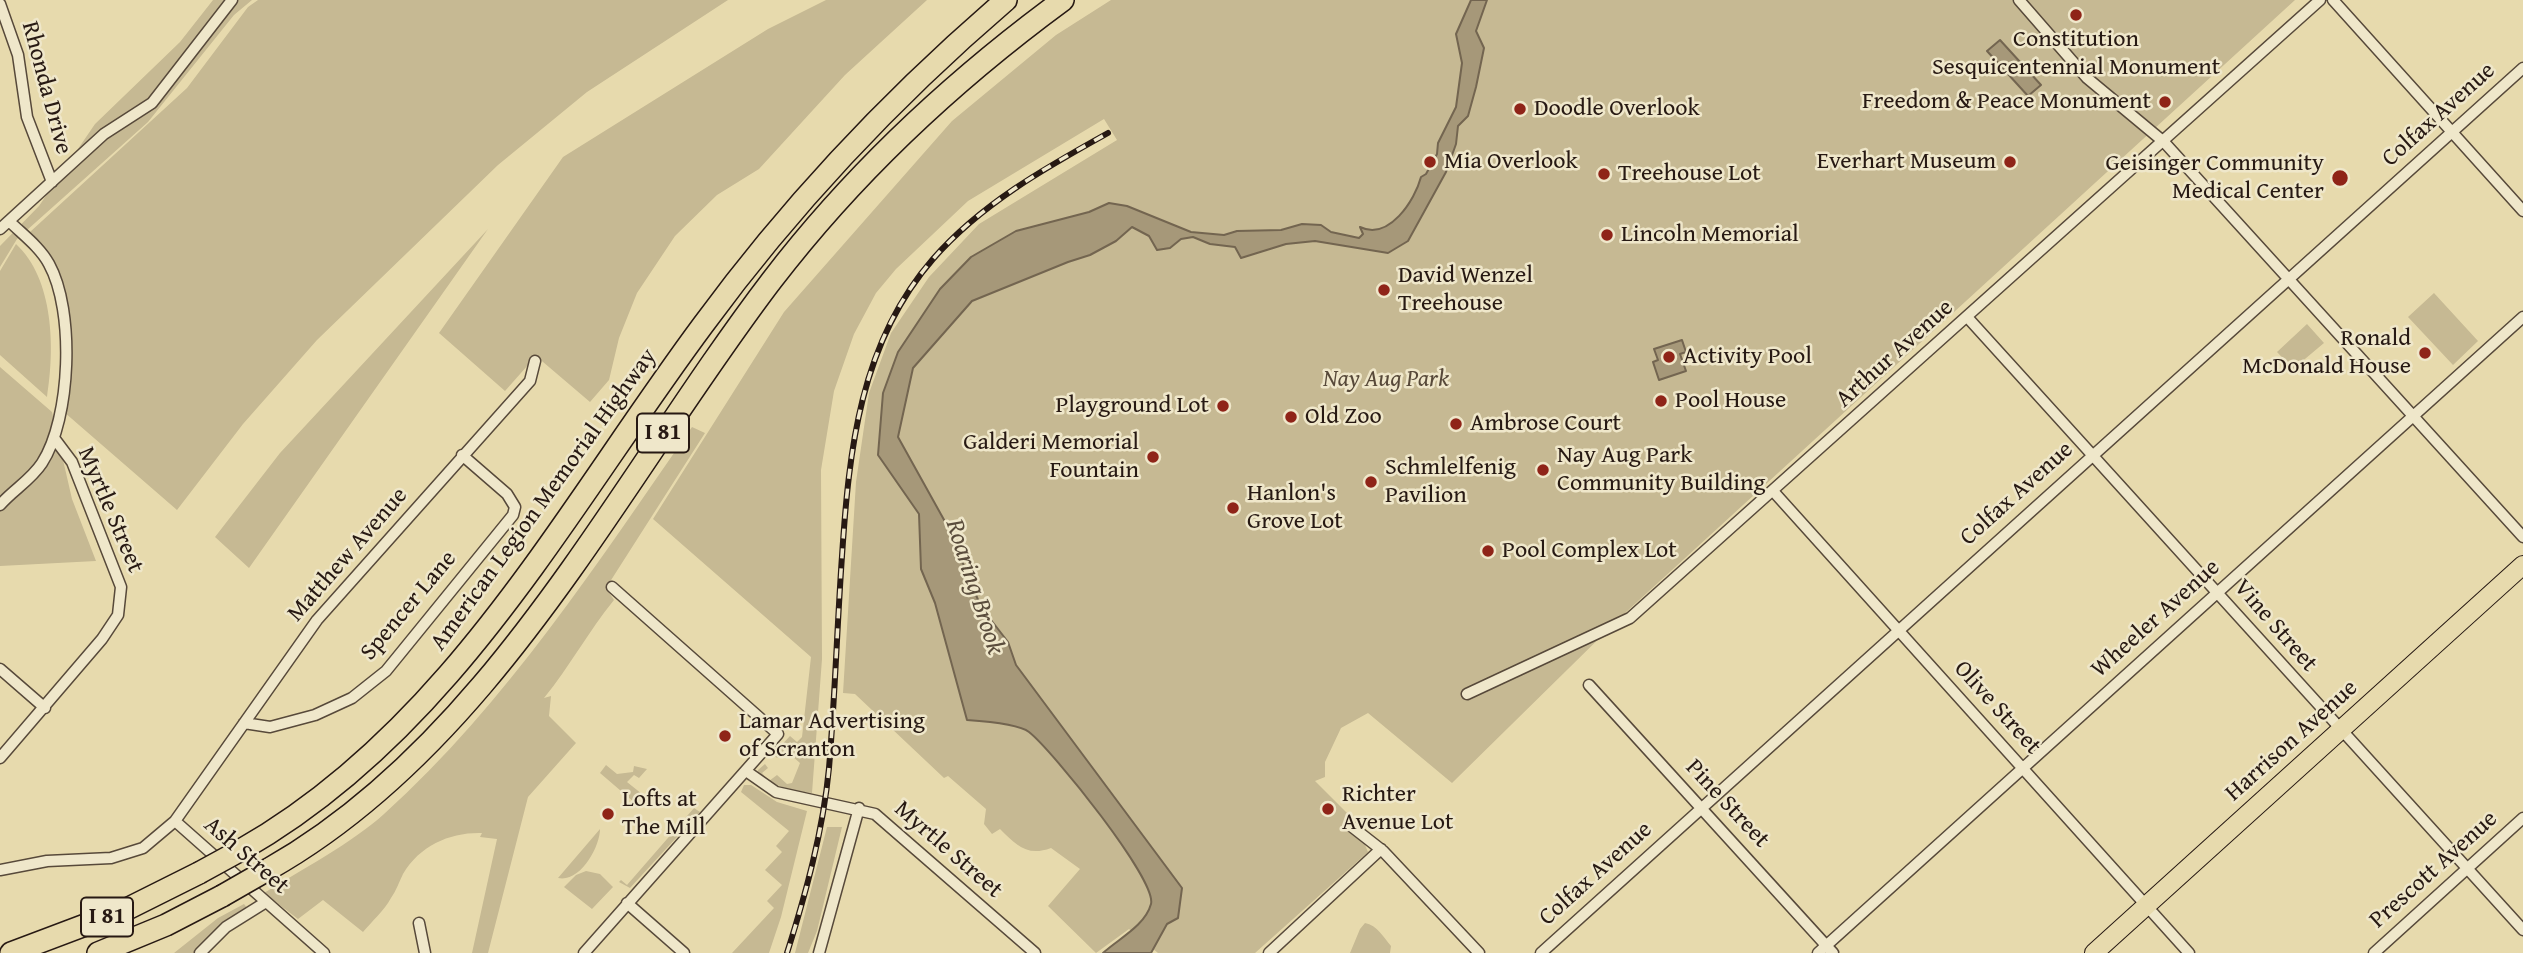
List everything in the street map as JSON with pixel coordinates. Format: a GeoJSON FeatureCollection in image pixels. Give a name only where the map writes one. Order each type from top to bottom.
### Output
{"type":"FeatureCollection","features":[{"type":"Feature","properties":{"kind":"highway","name":"American Legion Memorial Highway"},"geometry":{"type":"LineString","coordinates":[[11,953],[117,913],[199,873],[289,820],[349,774],[443,683],[512,597],[687,346],[770,238],[883,114],[1006,0]]}},
{"type":"Feature","properties":{"kind":"highway","name":"I 81"},"geometry":{"type":"LineString","coordinates":[[98,953],[166,925],[298,852],[356,808],[452,719],[527,628],[760,297],[818,223],[915,122],[989,57],[1063,0]]}},
{"type":"Feature","properties":{"kind":"main road","name":"Harrison Avenue"},"geometry":{"type":"LineString","coordinates":[[2094,953],[2523,565]]}},
{"type":"Feature","properties":{"kind":"street"},"geometry":{"type":"LineString","coordinates":[[0,229],[104,134],[152,103],[232,0]]}},
{"type":"Feature","properties":{"kind":"street"},"geometry":{"type":"LineString","coordinates":[[2019,0],[2087,78],[2164,142],[2523,537]]}},
{"type":"Feature","properties":{"kind":"street","name":"Arthur Avenue"},"geometry":{"type":"LineString","coordinates":[[1467,694],[1630,618],[2320,0]]}},
{"type":"Feature","properties":{"kind":"street"},"geometry":{"type":"LineString","coordinates":[[2333,0],[2523,211]]}},
{"type":"Feature","properties":{"kind":"street","name":"Rhonda Drive"},"geometry":{"type":"LineString","coordinates":[[0,4],[18,55],[27,117],[52,182]]}},
{"type":"Feature","properties":{"kind":"street","name":"Colfax Avenue"},"geometry":{"type":"LineString","coordinates":[[1541,953],[2523,68]]}},
{"type":"Feature","properties":{"kind":"street"},"geometry":{"type":"LineString","coordinates":[[0,505],[35,471],[54,438],[65,364],[59,296],[48,263],[9,221]]}},
{"type":"Feature","properties":{"kind":"street","name":"Wheeler Avenue"},"geometry":{"type":"LineString","coordinates":[[1826,950],[2023,767],[2523,317]]}},
{"type":"Feature","properties":{"kind":"street","name":"Vine Street"},"geometry":{"type":"LineString","coordinates":[[1968,318],[2523,930]]}},
{"type":"Feature","properties":{"kind":"street","name":"Matthew Avenue"},"geometry":{"type":"LineString","coordinates":[[201,784],[317,620],[530,381],[535,361]]}},
{"type":"Feature","properties":{"kind":"street","name":"Myrtle Street"},"geometry":{"type":"LineString","coordinates":[[45,708],[115,622],[121,600],[117,574],[72,462],[54,438]]}},
{"type":"Feature","properties":{"kind":"street","name":"Spencer Lane"},"geometry":{"type":"LineString","coordinates":[[244,723],[270,727],[315,715],[352,698],[386,671],[513,515],[515,507],[507,494],[462,455]]}},
{"type":"Feature","properties":{"kind":"street","name":"Olive Street"},"geometry":{"type":"LineString","coordinates":[[1773,491],[2189,953]]}},
{"type":"Feature","properties":{"kind":"street"},"geometry":{"type":"LineString","coordinates":[[584,953],[778,734],[612,587]]}},
{"type":"Feature","properties":{"kind":"street"},"geometry":{"type":"LineString","coordinates":[[0,669],[45,708],[0,758]]}},
{"type":"Feature","properties":{"kind":"street","name":"Pine Street"},"geometry":{"type":"LineString","coordinates":[[1589,685],[1701,807],[1826,950]]}},
{"type":"Feature","properties":{"kind":"street","name":"Myrtle Street"},"geometry":{"type":"LineString","coordinates":[[746,771],[776,792],[859,808],[874,814],[1035,953]]}},
{"type":"Feature","properties":{"kind":"street","name":"Ash Street"},"geometry":{"type":"LineString","coordinates":[[201,784],[175,821],[324,953]]}},
{"type":"Feature","properties":{"kind":"street"},"geometry":{"type":"LineString","coordinates":[[819,953],[859,808]]}},
{"type":"Feature","properties":{"kind":"street","name":"Prescott Avenue"},"geometry":{"type":"LineString","coordinates":[[2374,953],[2523,818]]}},
{"type":"Feature","properties":{"kind":"street"},"geometry":{"type":"LineString","coordinates":[[0,870],[47,861],[111,858],[143,848],[175,821]]}},
{"type":"Feature","properties":{"kind":"street"},"geometry":{"type":"LineString","coordinates":[[1351,826],[1381,849],[1479,953]]}},
{"type":"Feature","properties":{"kind":"street"},"geometry":{"type":"LineString","coordinates":[[1269,953],[1381,849]]}},
{"type":"Feature","properties":{"kind":"street"},"geometry":{"type":"LineString","coordinates":[[200,953],[226,928],[267,902]]}},
{"type":"Feature","properties":{"kind":"street"},"geometry":{"type":"LineString","coordinates":[[627,903],[684,953]]}},
{"type":"Feature","properties":{"kind":"street"},"geometry":{"type":"LineString","coordinates":[[419,923],[425,953]]}},
{"type":"Feature","properties":{"kind":"green space"},"geometry":{"type":"Polygon","coordinates":[[[213,0],[252,0],[234,15],[148,122],[17,239],[0,267],[0,246],[39,206],[95,124],[180,42],[213,0]]]}},
{"type":"Feature","properties":{"kind":"green space"},"geometry":{"type":"Polygon","coordinates":[[[258,0],[728,0],[587,92],[498,165],[317,340],[243,424],[177,510],[64,412],[68,381],[52,259],[30,232],[187,88],[248,7],[258,0]]]}},
{"type":"Feature","properties":{"kind":"green space"},"geometry":{"type":"Polygon","coordinates":[[[826,0],[927,0],[845,75],[759,169],[717,195],[675,236],[637,293],[619,338],[609,380],[590,402],[536,356],[505,391],[439,333],[563,157],[768,29],[826,0]]]}},
{"type":"Feature","properties":{"kind":"green space","name":"Nay Aug Park"},"geometry":{"type":"Polygon","coordinates":[[[1111,0],[2295,0],[1625,613],[1452,783],[1368,713],[1341,728],[1325,762],[1325,777],[1315,781],[1354,820],[1368,852],[1255,953],[1158,953],[1129,929],[1096,953],[1048,906],[1080,869],[1051,848],[1029,850],[1017,844],[1000,829],[992,834],[984,824],[986,809],[948,776],[944,778],[855,694],[843,693],[856,482],[869,393],[891,333],[929,277],[979,224],[1117,140],[1104,119],[968,201],[896,269],[876,293],[854,334],[834,391],[821,470],[822,659],[812,793],[797,791],[769,781],[777,775],[787,784],[792,783],[800,763],[785,750],[777,758],[773,754],[790,736],[797,742],[802,737],[811,657],[653,519],[784,312],[952,121],[1056,35],[1111,0]]]}},
{"type":"Feature","properties":{"kind":"green space"},"geometry":{"type":"Polygon","coordinates":[[[488,229],[249,568],[215,537],[280,453],[488,229]]]}},
{"type":"Feature","properties":{"kind":"green space"},"geometry":{"type":"Polygon","coordinates":[[[16,244],[29,259],[45,295],[51,337],[47,397],[0,355],[0,271],[16,244]]]}},
{"type":"Feature","properties":{"kind":"green space"},"geometry":{"type":"Polygon","coordinates":[[[2434,293],[2478,341],[2453,365],[2408,317],[2434,293]]]}},
{"type":"Feature","properties":{"kind":"green space"},"geometry":{"type":"Polygon","coordinates":[[[2307,324],[2324,343],[2293,369],[2277,352],[2307,324]]]}},
{"type":"Feature","properties":{"kind":"green space"},"geometry":{"type":"Polygon","coordinates":[[[0,367],[52,412],[72,499],[96,561],[0,566],[0,367]]]}},
{"type":"Feature","properties":{"kind":"green space"},"geometry":{"type":"Polygon","coordinates":[[[692,427],[705,433],[606,588],[614,600],[544,698],[551,696],[549,716],[576,743],[528,797],[488,953],[472,953],[497,839],[480,837],[482,833],[448,838],[418,855],[403,874],[385,907],[363,932],[323,900],[298,919],[264,893],[342,846],[371,825],[471,726],[549,630],[692,427]]]}},
{"type":"Feature","properties":{"kind":"green space","name":"Nay Aug Park"},"geometry":{"type":"Polygon","coordinates":[[[765,764],[768,768],[762,773],[769,781],[758,775],[758,770],[765,764]]]}},
{"type":"Feature","properties":{"kind":"green space"},"geometry":{"type":"Polygon","coordinates":[[[606,765],[617,774],[633,772],[634,766],[647,769],[639,778],[634,775],[627,782],[642,794],[635,803],[600,773],[606,765]]]}},
{"type":"Feature","properties":{"kind":"green space"},"geometry":{"type":"Polygon","coordinates":[[[744,785],[751,785],[777,802],[807,811],[781,917],[769,953],[732,953],[774,908],[767,901],[782,885],[765,870],[782,852],[776,846],[789,831],[741,792],[744,785]]]}},
{"type":"Feature","properties":{"kind":"green space"},"geometry":{"type":"Polygon","coordinates":[[[694,808],[700,812],[630,888],[619,882],[621,880],[627,885],[694,808]]]}},
{"type":"Feature","properties":{"kind":"green space"},"geometry":{"type":"Polygon","coordinates":[[[827,827],[842,827],[817,931],[808,953],[795,953],[827,827]]]}},
{"type":"Feature","properties":{"kind":"green space"},"geometry":{"type":"Polygon","coordinates":[[[600,829],[593,854],[581,869],[574,875],[558,878],[600,829]]]}},
{"type":"Feature","properties":{"kind":"green space"},"geometry":{"type":"Polygon","coordinates":[[[586,871],[600,874],[613,887],[592,909],[564,887],[576,875],[586,871]]]}},
{"type":"Feature","properties":{"kind":"green space"},"geometry":{"type":"Polygon","coordinates":[[[244,904],[248,909],[195,953],[174,953],[218,918],[244,904]]]}},
{"type":"Feature","properties":{"kind":"green space"},"geometry":{"type":"Polygon","coordinates":[[[1365,923],[1373,926],[1383,936],[1391,946],[1390,953],[1350,953],[1365,923]]]}},
{"type":"Feature","properties":{"kind":"shaded area"},"geometry":{"type":"Polygon","coordinates":[[[1471,0],[1487,0],[1476,31],[1484,48],[1476,87],[1468,116],[1458,126],[1456,144],[1446,172],[1408,241],[1388,253],[1315,241],[1286,244],[1241,258],[1235,247],[1210,244],[1193,237],[1181,239],[1170,248],[1157,250],[1149,236],[1132,227],[1116,241],[1090,255],[972,301],[913,368],[898,437],[948,527],[981,607],[1008,642],[1016,665],[1182,888],[1178,918],[1167,924],[1151,953],[1103,953],[1148,912],[1151,904],[1148,890],[1138,870],[1101,816],[1059,763],[1029,732],[1009,725],[967,720],[935,603],[921,569],[919,514],[878,455],[883,393],[898,352],[940,289],[971,257],[1016,231],[1089,212],[1109,203],[1127,206],[1191,232],[1224,235],[1237,231],[1281,230],[1302,224],[1321,225],[1331,232],[1359,238],[1363,234],[1360,227],[1371,230],[1390,223],[1407,207],[1421,177],[1426,174],[1456,107],[1462,63],[1456,34],[1471,0]]]}},
{"type":"Feature","properties":{"kind":"shaded area"},"geometry":{"type":"Polygon","coordinates":[[[2000,40],[2041,85],[2028,96],[1987,51],[2000,40]]]}},
{"type":"Feature","properties":{"kind":"shaded area","name":"Activity Pool"},"geometry":{"type":"Polygon","coordinates":[[[1682,340],[1686,352],[1680,354],[1686,371],[1659,380],[1653,362],[1658,360],[1654,349],[1682,340]]]}},
{"type":"Feature","properties":{"kind":"railway"},"geometry":{"type":"LineString","coordinates":[[787,953],[801,908],[823,815],[831,741],[849,477],[863,399],[874,362],[889,326],[908,292],[952,239],[1015,188],[1108,133]]}},
{"type":"Feature","properties":{"kind":"place","name":"Constitution Sesquicentennial Monument"},"geometry":{"type":"Point","coordinates":[2076,15]}},
{"type":"Feature","properties":{"kind":"place","name":"Freedom & Peace Monument"},"geometry":{"type":"Point","coordinates":[2165,102]}},
{"type":"Feature","properties":{"kind":"place","name":"Doodle Overlook"},"geometry":{"type":"Point","coordinates":[1520,109]}},
{"type":"Feature","properties":{"kind":"place","name":"Mia Overlook"},"geometry":{"type":"Point","coordinates":[1430,162]}},
{"type":"Feature","properties":{"kind":"place","name":"Everhart Museum"},"geometry":{"type":"Point","coordinates":[2010,162]}},
{"type":"Feature","properties":{"kind":"place","name":"Treehouse Lot"},"geometry":{"type":"Point","coordinates":[1604,174]}},
{"type":"Feature","properties":{"kind":"place","name":"Geisinger Community Medical Center"},"geometry":{"type":"Point","coordinates":[2340,178]}},
{"type":"Feature","properties":{"kind":"place","name":"Lincoln Memorial"},"geometry":{"type":"Point","coordinates":[1607,235]}},
{"type":"Feature","properties":{"kind":"place","name":"David Wenzel Treehouse"},"geometry":{"type":"Point","coordinates":[1384,290]}},
{"type":"Feature","properties":{"kind":"place","name":"Ronald McDonald House"},"geometry":{"type":"Point","coordinates":[2425,353]}},
{"type":"Feature","properties":{"kind":"place","name":"Activity Pool"},"geometry":{"type":"Point","coordinates":[1669,357]}},
{"type":"Feature","properties":{"kind":"place","name":"Pool House"},"geometry":{"type":"Point","coordinates":[1661,401]}},
{"type":"Feature","properties":{"kind":"place","name":"Playground Lot"},"geometry":{"type":"Point","coordinates":[1223,406]}},
{"type":"Feature","properties":{"kind":"place","name":"Old Zoo"},"geometry":{"type":"Point","coordinates":[1291,417]}},
{"type":"Feature","properties":{"kind":"place","name":"Ambrose Court"},"geometry":{"type":"Point","coordinates":[1456,424]}},
{"type":"Feature","properties":{"kind":"place","name":"Galderi Memorial Fountain"},"geometry":{"type":"Point","coordinates":[1153,457]}},
{"type":"Feature","properties":{"kind":"place","name":"Nay Aug Park Community Building"},"geometry":{"type":"Point","coordinates":[1543,470]}},
{"type":"Feature","properties":{"kind":"place","name":"Schmlelfenig Pavilion"},"geometry":{"type":"Point","coordinates":[1371,482]}},
{"type":"Feature","properties":{"kind":"place","name":"Hanlon's Grove Lot"},"geometry":{"type":"Point","coordinates":[1233,508]}},
{"type":"Feature","properties":{"kind":"place","name":"Pool Complex Lot"},"geometry":{"type":"Point","coordinates":[1488,551]}},
{"type":"Feature","properties":{"kind":"place","name":"Lamar Advertising of Scranton"},"geometry":{"type":"Point","coordinates":[725,736]}},
{"type":"Feature","properties":{"kind":"place","name":"Richter Avenue Lot"},"geometry":{"type":"Point","coordinates":[1328,809]}},
{"type":"Feature","properties":{"kind":"place","name":"Lofts at The Mill"},"geometry":{"type":"Point","coordinates":[608,814]}},
{"type":"Feature","properties":{"kind":"water label","name":"Roaring Brook"},"geometry":{"type":"Point","coordinates":[974,587]}}]}
